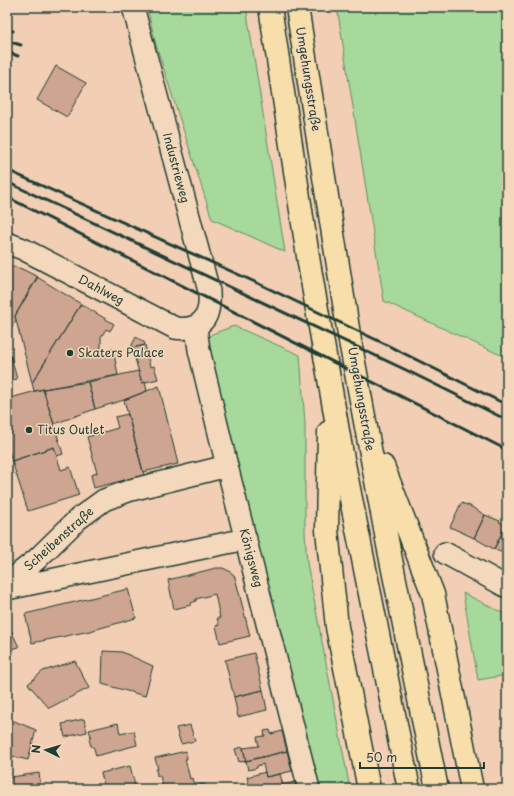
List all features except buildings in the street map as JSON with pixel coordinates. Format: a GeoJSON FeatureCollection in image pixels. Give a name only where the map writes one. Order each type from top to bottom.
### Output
{"type":"FeatureCollection","features":[{"type":"Feature","properties":{"kind":"highway"},"geometry":{"type":"LineString","coordinates":[[270,7],[302,217],[342,454],[409,789]]}},
{"type":"Feature","properties":{"kind":"highway","name":"Umgehungsstraße"},"geometry":{"type":"LineString","coordinates":[[298,7],[334,241],[364,418],[389,553],[437,789]]}},
{"type":"Feature","properties":{"kind":"highway"},"geometry":{"type":"LineString","coordinates":[[329,375],[327,530],[337,627],[369,789]]}},
{"type":"Feature","properties":{"kind":"highway"},"geometry":{"type":"LineString","coordinates":[[364,418],[433,594],[472,789]]}},
{"type":"Feature","properties":{"kind":"street","name":"Industrieweg"},"geometry":{"type":"LineString","coordinates":[[133,7],[209,291],[208,311],[204,320],[196,327]]}},
{"type":"Feature","properties":{"kind":"street","name":"Dahlweg"},"geometry":{"type":"LineString","coordinates":[[7,243],[23,249],[175,328],[184,330],[196,327]]}},
{"type":"Feature","properties":{"kind":"street","name":"Königsweg"},"geometry":{"type":"LineString","coordinates":[[196,327],[199,350],[227,466],[309,789]]}},
{"type":"Feature","properties":{"kind":"street","name":"Scheibenstraße"},"geometry":{"type":"LineString","coordinates":[[7,583],[36,560],[78,519],[104,500],[131,490],[227,466]]}},
{"type":"Feature","properties":{"kind":"street","name":"Scheibenstraße"},"geometry":{"type":"LineString","coordinates":[[7,589],[246,539]]}},
{"type":"Feature","properties":{"kind":"street"},"geometry":{"type":"LineString","coordinates":[[445,553],[507,587]]}},
{"type":"Feature","properties":{"kind":"green space"},"geometry":{"type":"Polygon","coordinates":[[[147,7],[246,7],[285,252],[212,219],[156,45],[147,7]]]}},
{"type":"Feature","properties":{"kind":"green space"},"geometry":{"type":"Polygon","coordinates":[[[337,7],[507,7],[507,358],[384,301],[337,7]]]}},
{"type":"Feature","properties":{"kind":"green space"},"geometry":{"type":"Polygon","coordinates":[[[234,326],[300,355],[305,423],[305,532],[307,563],[350,789],[316,789],[207,339],[212,334],[234,326]]]}},
{"type":"Feature","properties":{"kind":"green space"},"geometry":{"type":"Polygon","coordinates":[[[463,593],[507,615],[507,675],[478,680],[463,593]]]}},
{"type":"Feature","properties":{"kind":"railway"},"geometry":{"type":"LineString","coordinates":[[7,29],[13,31]]}},
{"type":"Feature","properties":{"kind":"railway"},"geometry":{"type":"LineString","coordinates":[[7,41],[21,45]]}},
{"type":"Feature","properties":{"kind":"railway"},"geometry":{"type":"LineString","coordinates":[[7,52],[18,56]]}},
{"type":"Feature","properties":{"kind":"railway"},"geometry":{"type":"LineString","coordinates":[[7,170],[255,282],[385,344],[507,405]]}},
{"type":"Feature","properties":{"kind":"railway"},"geometry":{"type":"LineString","coordinates":[[7,182],[406,370],[507,420]]}},
{"type":"Feature","properties":{"kind":"railway"},"geometry":{"type":"LineString","coordinates":[[7,197],[507,450]]}},
{"type":"Feature","properties":{"kind":"place","name":"Skaters Palace"},"geometry":{"type":"Point","coordinates":[70,353]}},
{"type":"Feature","properties":{"kind":"place","name":"Titus Outlet"},"geometry":{"type":"Point","coordinates":[29,430]}}]}
